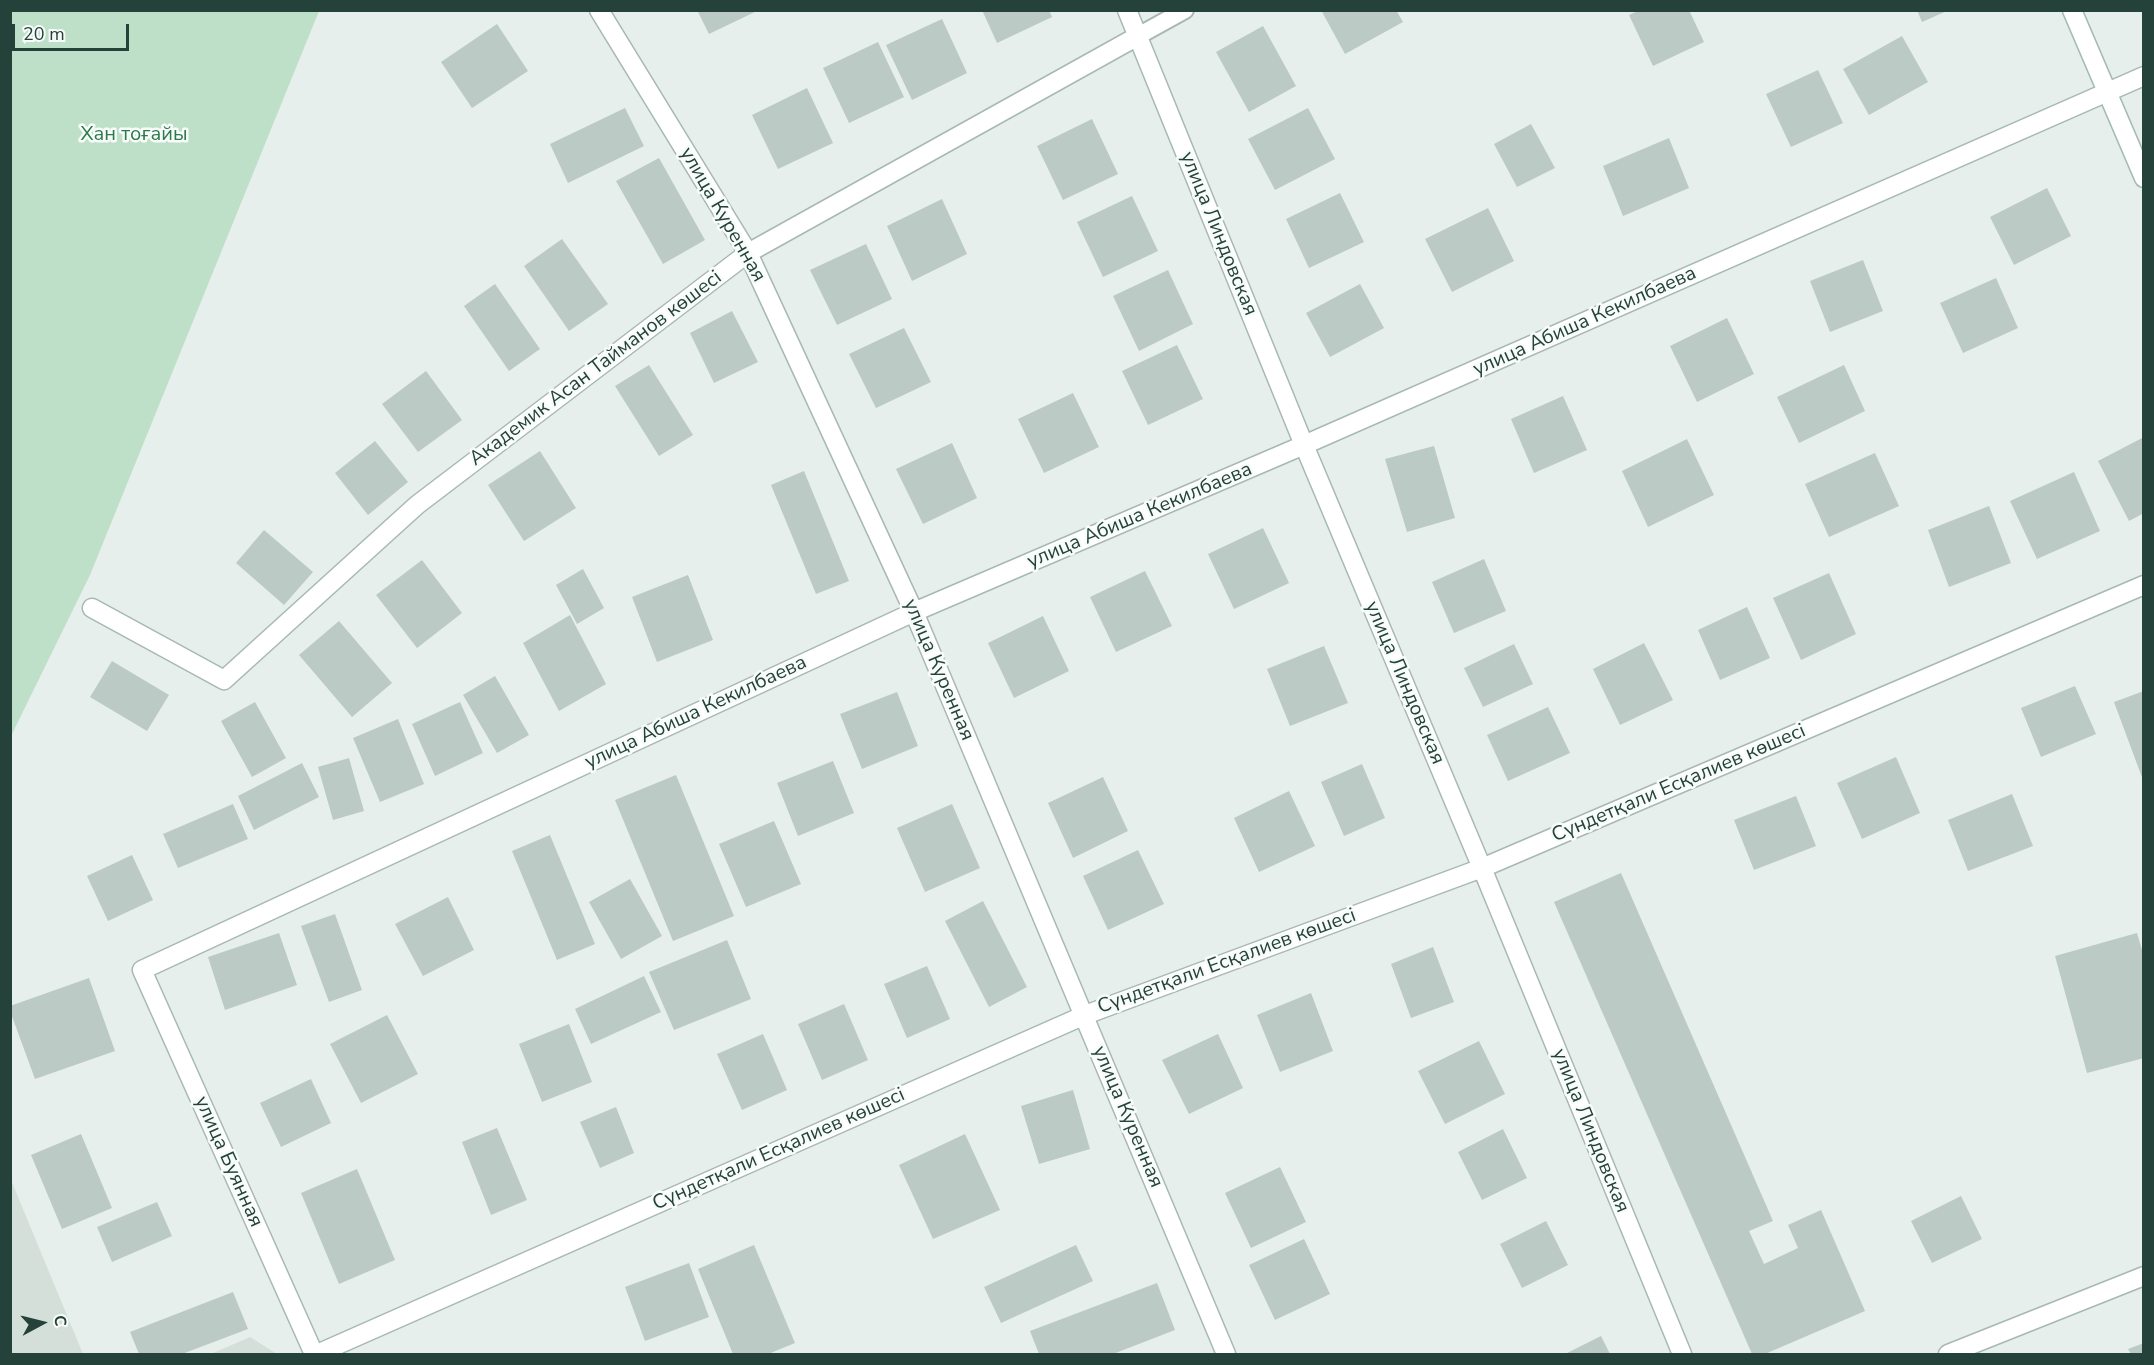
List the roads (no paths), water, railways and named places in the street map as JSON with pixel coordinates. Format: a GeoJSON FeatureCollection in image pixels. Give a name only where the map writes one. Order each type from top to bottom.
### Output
{"type":"FeatureCollection","features":[{"type":"Feature","properties":{"kind":"street","name":"улица Куренная"},"geometry":{"type":"LineString","coordinates":[[599,10],[748,254],[914,612],[1226,1354]]}},
{"type":"Feature","properties":{"kind":"street","name":"улица Линдовская"},"geometry":{"type":"LineString","coordinates":[[1127,10],[1304,445],[1482,868],[1682,1354]]}},
{"type":"Feature","properties":{"kind":"street"},"geometry":{"type":"LineString","coordinates":[[2072,10],[2144,178]]}},
{"type":"Feature","properties":{"kind":"street","name":"Академик Асан Тайманов көшесі"},"geometry":{"type":"LineString","coordinates":[[92,608],[224,680],[417,505],[748,254],[1138,36]]}},
{"type":"Feature","properties":{"kind":"street","name":"улица Абиша Кекилбаева"},"geometry":{"type":"LineString","coordinates":[[142,970],[914,612],[1304,445],[2144,76]]}},
{"type":"Feature","properties":{"kind":"street","name":"Сүндетқали Есқалиев көшесі"},"geometry":{"type":"LineString","coordinates":[[315,1354],[1085,1015],[1482,868],[2144,585]]}},
{"type":"Feature","properties":{"kind":"street","name":"улица Буянная"},"geometry":{"type":"LineString","coordinates":[[142,970],[315,1354]]}},
{"type":"Feature","properties":{"kind":"street"},"geometry":{"type":"LineString","coordinates":[[1948,1354],[2144,1276]]}},
{"type":"Feature","properties":{"kind":"lane"},"geometry":{"type":"LineString","coordinates":[[1138,36],[1185,10]]}},
{"type":"Feature","properties":{"kind":"park label","name":"Хан тоғайы"},"geometry":{"type":"Point","coordinates":[134,135]}}]}
